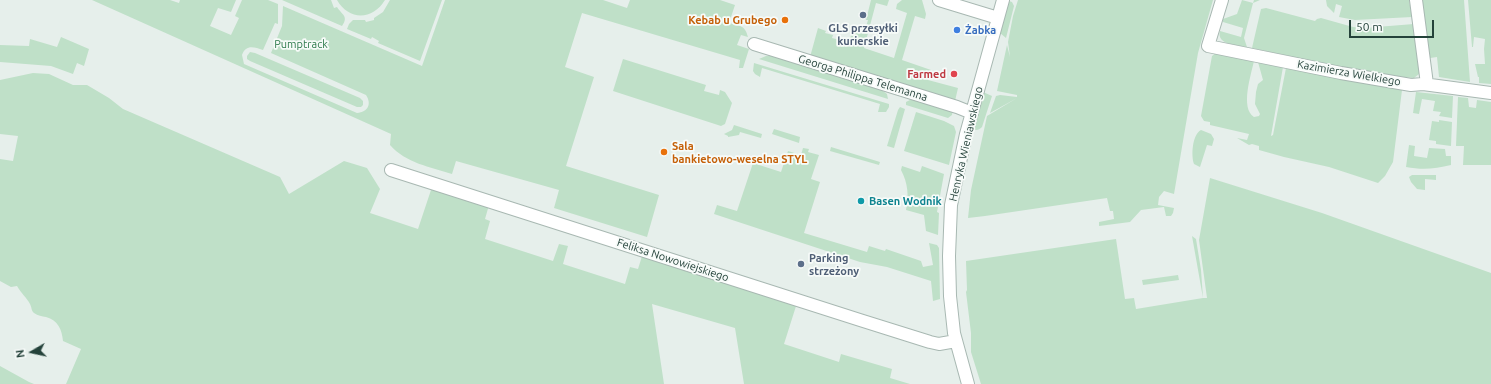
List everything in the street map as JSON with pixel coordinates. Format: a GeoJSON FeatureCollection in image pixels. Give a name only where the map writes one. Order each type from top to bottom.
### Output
{"type":"FeatureCollection","features":[{"type":"Feature","properties":{"kind":"street"},"geometry":{"type":"LineString","coordinates":[[939,0],[998,18]]}},
{"type":"Feature","properties":{"kind":"street","name":"Henryka Wieniawskiego"},"geometry":{"type":"LineString","coordinates":[[968,384],[956,341],[950,296],[948,256],[951,205],[966,134],[1004,0]]}},
{"type":"Feature","properties":{"kind":"street","name":"Kazimierza Wielkiego"},"geometry":{"type":"LineString","coordinates":[[1222,0],[1208,46],[1341,73],[1411,85],[1427,84],[1491,93]]}},
{"type":"Feature","properties":{"kind":"street"},"geometry":{"type":"LineString","coordinates":[[1416,0],[1427,84]]}},
{"type":"Feature","properties":{"kind":"street","name":"Georga Philippa Telemanna"},"geometry":{"type":"LineString","coordinates":[[754,44],[957,107],[972,114]]}},
{"type":"Feature","properties":{"kind":"street","name":"Feliksa Nowowiejskiego"},"geometry":{"type":"LineString","coordinates":[[391,170],[930,342],[939,344],[956,341]]}},
{"type":"Feature","properties":{"kind":"green space","name":"Pumptrack"},"geometry":{"type":"Polygon","coordinates":[[[92,0],[170,0],[179,3],[180,0],[236,0],[231,12],[218,8],[210,26],[231,35],[239,18],[235,16],[242,0],[268,0],[278,4],[278,24],[275,23],[263,50],[251,47],[246,49],[242,55],[244,64],[357,113],[364,111],[368,107],[369,101],[366,95],[271,53],[282,26],[283,6],[422,66],[445,0],[603,0],[627,8],[630,0],[720,0],[735,5],[729,23],[744,28],[748,37],[741,35],[737,45],[749,49],[743,68],[739,68],[740,60],[582,13],[565,67],[594,77],[566,166],[659,195],[647,237],[554,208],[559,190],[456,161],[452,174],[419,164],[403,156],[390,145],[391,134],[92,0]]]}},
{"type":"Feature","properties":{"kind":"green space"},"geometry":{"type":"Polygon","coordinates":[[[282,0],[331,0],[334,8],[337,7],[344,16],[344,23],[342,26],[282,0]]]}},
{"type":"Feature","properties":{"kind":"green space"},"geometry":{"type":"Polygon","coordinates":[[[337,0],[385,0],[380,7],[368,14],[354,15],[342,7],[337,0]]]}},
{"type":"Feature","properties":{"kind":"green space"},"geometry":{"type":"Polygon","coordinates":[[[390,0],[442,0],[420,61],[378,43],[379,41],[372,37],[371,39],[347,29],[353,20],[365,20],[366,22],[374,20],[374,18],[383,12],[390,0]]]}},
{"type":"Feature","properties":{"kind":"green space"},"geometry":{"type":"Polygon","coordinates":[[[871,0],[889,0],[887,6],[876,3],[864,48],[894,58],[907,13],[896,9],[897,4],[902,0],[922,0],[926,14],[925,19],[915,16],[902,60],[931,70],[928,80],[958,88],[955,101],[810,57],[818,28],[826,31],[825,33],[833,35],[832,38],[849,45],[853,26],[865,30],[871,0]]]}},
{"type":"Feature","properties":{"kind":"green space"},"geometry":{"type":"Polygon","coordinates":[[[1018,0],[1213,0],[1198,53],[1174,194],[1164,191],[1159,197],[1158,205],[1174,208],[1171,216],[1166,216],[1164,207],[1141,210],[1130,222],[1099,226],[1099,222],[1114,219],[1113,211],[1110,211],[1107,198],[968,218],[971,190],[987,116],[1017,98],[990,113],[996,96],[1017,97],[1017,95],[997,91],[1007,45],[1010,57],[1008,42],[1018,0]]]}},
{"type":"Feature","properties":{"kind":"green space"},"geometry":{"type":"Polygon","coordinates":[[[1242,0],[1253,3],[1244,38],[1247,47],[1224,42],[1220,36],[1220,31],[1241,37],[1243,28],[1223,22],[1223,19],[1237,14],[1242,0]]]}},
{"type":"Feature","properties":{"kind":"green space"},"geometry":{"type":"Polygon","coordinates":[[[1326,0],[1409,0],[1412,17],[1355,20],[1339,17],[1342,6],[1336,4],[1334,13],[1327,6],[1326,0]]]}},
{"type":"Feature","properties":{"kind":"green space"},"geometry":{"type":"Polygon","coordinates":[[[1421,0],[1464,0],[1470,82],[1439,77],[1437,57],[1430,58],[1421,0]]]}},
{"type":"Feature","properties":{"kind":"green space"},"geometry":{"type":"Polygon","coordinates":[[[1468,0],[1491,0],[1491,84],[1479,83],[1479,77],[1475,64],[1485,64],[1485,39],[1474,37],[1472,47],[1468,0]]]}},
{"type":"Feature","properties":{"kind":"green space"},"geometry":{"type":"Polygon","coordinates":[[[1009,1],[1012,2],[1014,6],[1006,38],[1000,33],[1009,1]]]}},
{"type":"Feature","properties":{"kind":"green space"},"geometry":{"type":"Polygon","coordinates":[[[1266,8],[1315,21],[1321,18],[1353,27],[1364,28],[1414,24],[1420,71],[1419,74],[1414,78],[1338,67],[1252,48],[1261,9],[1266,8]]]}},
{"type":"Feature","properties":{"kind":"green space"},"geometry":{"type":"Polygon","coordinates":[[[61,37],[89,49],[84,66],[77,63],[73,74],[51,66],[0,62],[0,45],[29,46],[30,39],[57,47],[61,37]]]}},
{"type":"Feature","properties":{"kind":"green space"},"geometry":{"type":"Polygon","coordinates":[[[250,52],[360,98],[363,101],[363,105],[361,107],[357,107],[250,61],[247,59],[247,56],[250,52]]]}},
{"type":"Feature","properties":{"kind":"green space"},"geometry":{"type":"Polygon","coordinates":[[[1216,53],[1254,61],[1247,99],[1250,113],[1254,117],[1259,116],[1260,114],[1255,104],[1256,92],[1258,84],[1263,80],[1258,62],[1283,67],[1271,136],[1273,135],[1286,68],[1402,90],[1393,162],[1385,176],[1378,183],[1329,167],[1259,150],[1259,146],[1252,144],[1249,145],[1237,138],[1247,140],[1249,134],[1210,125],[1210,122],[1204,121],[1201,116],[1212,56],[1216,53]]]}},
{"type":"Feature","properties":{"kind":"green space"},"geometry":{"type":"Polygon","coordinates":[[[766,56],[772,56],[879,88],[887,94],[888,99],[759,59],[766,56]]]}},
{"type":"Feature","properties":{"kind":"green space"},"geometry":{"type":"Polygon","coordinates":[[[623,59],[706,85],[704,91],[719,95],[720,90],[725,92],[732,103],[725,124],[721,126],[613,91],[623,59]]]}},
{"type":"Feature","properties":{"kind":"green space"},"geometry":{"type":"Polygon","coordinates":[[[754,63],[889,104],[889,107],[886,112],[878,112],[880,104],[762,68],[760,77],[753,71],[754,63]]]}},
{"type":"Feature","properties":{"kind":"green space"},"geometry":{"type":"Polygon","coordinates":[[[33,73],[49,74],[73,85],[87,85],[109,98],[123,109],[280,177],[289,194],[344,161],[367,168],[380,189],[370,213],[418,229],[432,187],[489,205],[485,219],[490,221],[485,239],[553,261],[559,244],[568,246],[563,264],[625,284],[630,267],[638,269],[643,253],[797,303],[784,344],[839,362],[841,354],[892,369],[890,378],[910,384],[744,384],[735,328],[652,304],[664,384],[66,384],[81,349],[63,341],[59,326],[54,320],[34,313],[31,305],[17,286],[11,287],[0,281],[0,159],[13,161],[18,136],[0,134],[0,80],[33,73]]]}},
{"type":"Feature","properties":{"kind":"green space"},"geometry":{"type":"Polygon","coordinates":[[[983,92],[992,96],[982,127],[975,130],[973,129],[983,92]]]}},
{"type":"Feature","properties":{"kind":"green space"},"geometry":{"type":"Polygon","coordinates":[[[1416,92],[1453,96],[1452,118],[1439,116],[1441,112],[1433,111],[1435,101],[1422,99],[1419,114],[1413,113],[1416,92]]]}},
{"type":"Feature","properties":{"kind":"green space"},"geometry":{"type":"Polygon","coordinates":[[[1458,97],[1468,98],[1469,107],[1476,108],[1477,100],[1491,102],[1491,165],[1463,165],[1464,146],[1456,146],[1458,97]]]}},
{"type":"Feature","properties":{"kind":"green space"},"geometry":{"type":"Polygon","coordinates":[[[910,100],[917,100],[953,110],[952,115],[948,118],[906,105],[906,102],[910,100]]]}},
{"type":"Feature","properties":{"kind":"green space"},"geometry":{"type":"Polygon","coordinates":[[[900,107],[905,109],[894,148],[887,146],[900,107]]]}},
{"type":"Feature","properties":{"kind":"green space"},"geometry":{"type":"Polygon","coordinates":[[[916,112],[944,121],[954,126],[956,132],[949,165],[904,151],[916,112]]]}},
{"type":"Feature","properties":{"kind":"green space"},"geometry":{"type":"Polygon","coordinates":[[[1439,120],[1452,122],[1451,146],[1436,144],[1436,141],[1429,140],[1432,121],[1439,122],[1439,120]]]}},
{"type":"Feature","properties":{"kind":"green space"},"geometry":{"type":"Polygon","coordinates":[[[734,125],[762,134],[761,138],[740,132],[739,135],[728,137],[724,134],[732,130],[734,125]]]}},
{"type":"Feature","properties":{"kind":"green space"},"geometry":{"type":"Polygon","coordinates":[[[774,129],[800,137],[799,143],[772,134],[774,129]]]}},
{"type":"Feature","properties":{"kind":"green space"},"geometry":{"type":"Polygon","coordinates":[[[1201,130],[1211,134],[1214,139],[1212,146],[1207,145],[1200,167],[1194,164],[1193,151],[1194,141],[1201,130]]]}},
{"type":"Feature","properties":{"kind":"green space"},"geometry":{"type":"Polygon","coordinates":[[[1409,145],[1415,146],[1414,156],[1427,158],[1429,148],[1445,149],[1446,156],[1451,156],[1451,165],[1428,169],[1406,167],[1409,145]]]}},
{"type":"Feature","properties":{"kind":"green space"},"geometry":{"type":"Polygon","coordinates":[[[831,147],[880,162],[879,165],[830,151],[831,147]]]}},
{"type":"Feature","properties":{"kind":"green space"},"geometry":{"type":"Polygon","coordinates":[[[803,148],[809,149],[808,152],[819,155],[811,179],[820,182],[804,233],[867,252],[869,246],[885,251],[886,249],[921,261],[923,267],[933,265],[929,243],[937,245],[939,248],[940,299],[933,301],[931,281],[887,267],[860,262],[714,214],[717,205],[737,211],[753,163],[781,172],[788,151],[801,155],[803,148]]]}},
{"type":"Feature","properties":{"kind":"green space"},"geometry":{"type":"Polygon","coordinates":[[[902,166],[920,172],[922,166],[944,174],[937,212],[939,213],[938,235],[926,231],[924,215],[906,210],[907,190],[901,170],[902,166]]]}},
{"type":"Feature","properties":{"kind":"green space"},"geometry":{"type":"Polygon","coordinates":[[[1412,175],[1436,175],[1436,180],[1425,179],[1425,190],[1417,189],[1409,177],[1412,175]]]}},
{"type":"Feature","properties":{"kind":"green space"},"geometry":{"type":"Polygon","coordinates":[[[1210,178],[1322,213],[1491,273],[1491,384],[981,384],[971,352],[971,333],[966,292],[966,261],[1116,239],[1125,299],[1134,298],[1136,309],[1207,298],[1199,240],[1210,178]]]}},
{"type":"Feature","properties":{"kind":"green space"},"geometry":{"type":"Polygon","coordinates":[[[1192,236],[1196,239],[1201,270],[1203,298],[1192,236]]]}},
{"type":"Feature","properties":{"kind":"green space"},"geometry":{"type":"Polygon","coordinates":[[[1178,275],[1179,280],[1143,285],[1142,280],[1178,275]]]}},
{"type":"Feature","properties":{"kind":"green space"},"geometry":{"type":"Polygon","coordinates":[[[0,366],[29,382],[34,384],[0,384],[0,366]]]}},
{"type":"Feature","properties":{"kind":"place","name":"GLS przesyłki kurierskie"},"geometry":{"type":"Point","coordinates":[863,15]}},
{"type":"Feature","properties":{"kind":"place","name":"Kebab u Grubego"},"geometry":{"type":"Point","coordinates":[785,20]}},
{"type":"Feature","properties":{"kind":"place","name":"Żabka"},"geometry":{"type":"Point","coordinates":[957,30]}},
{"type":"Feature","properties":{"kind":"place","name":"Farmed"},"geometry":{"type":"Point","coordinates":[954,74]}},
{"type":"Feature","properties":{"kind":"place","name":"Sala bankietowo-weselna STYL"},"geometry":{"type":"Point","coordinates":[664,152]}},
{"type":"Feature","properties":{"kind":"place","name":"Basen Wodnik"},"geometry":{"type":"Point","coordinates":[861,201]}},
{"type":"Feature","properties":{"kind":"place","name":"Parking strzeżony"},"geometry":{"type":"Point","coordinates":[801,264]}}]}
